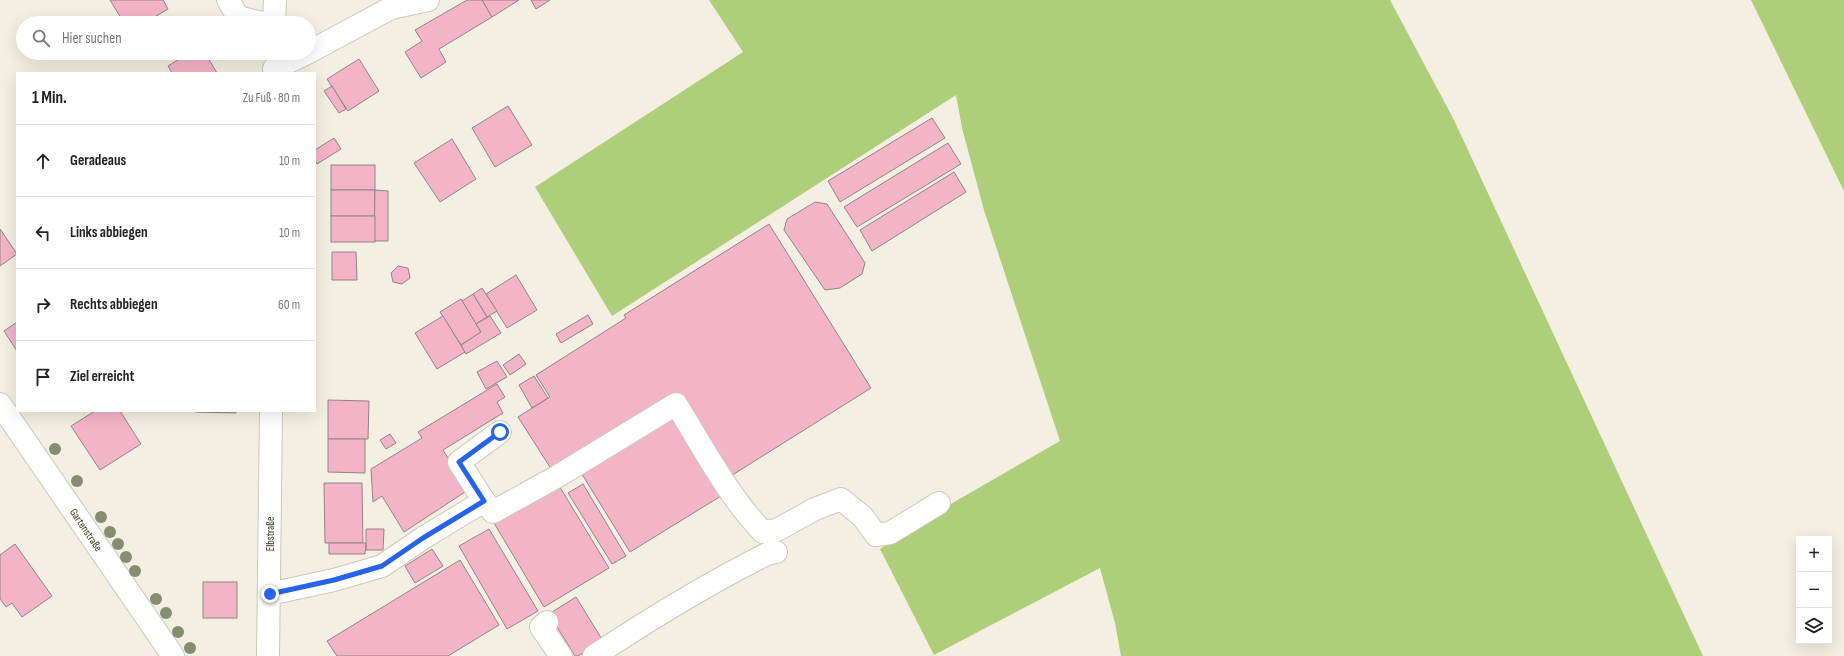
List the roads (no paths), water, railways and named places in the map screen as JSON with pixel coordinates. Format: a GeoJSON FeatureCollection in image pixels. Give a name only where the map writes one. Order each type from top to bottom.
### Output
{"type":"FeatureCollection","features":[{"type":"Feature","properties":{"kind":"street"},"geometry":{"type":"LineString","coordinates":[[228,0],[237,16]]}},
{"type":"Feature","properties":{"kind":"street"},"geometry":{"type":"LineString","coordinates":[[274,16],[275,0]]}},
{"type":"Feature","properties":{"kind":"street"},"geometry":{"type":"LineString","coordinates":[[316,49],[391,8],[428,0]]}},
{"type":"Feature","properties":{"kind":"street"},"geometry":{"type":"LineString","coordinates":[[274,65],[288,60]]}},
{"type":"Feature","properties":{"kind":"street","name":"Gartenstraße"},"geometry":{"type":"LineString","coordinates":[[0,404],[173,656]]}},
{"type":"Feature","properties":{"kind":"street"},"geometry":{"type":"LineString","coordinates":[[500,432],[459,462],[484,501],[493,512],[558,476],[676,404],[731,492],[750,519],[763,532],[776,530],[815,509],[841,499],[863,517],[876,535],[890,534],[939,503]]}},
{"type":"Feature","properties":{"kind":"street","name":"Elbstraße"},"geometry":{"type":"LineString","coordinates":[[268,656],[270,594],[271,412]]}},
{"type":"Feature","properties":{"kind":"street"},"geometry":{"type":"LineString","coordinates":[[270,594],[334,580],[382,566],[423,538],[484,501]]}},
{"type":"Feature","properties":{"kind":"street"},"geometry":{"type":"LineString","coordinates":[[594,656],[665,610],[717,579],[767,554],[776,552]]}},
{"type":"Feature","properties":{"kind":"street"},"geometry":{"type":"LineString","coordinates":[[547,622],[541,627],[561,656]]}}]}
